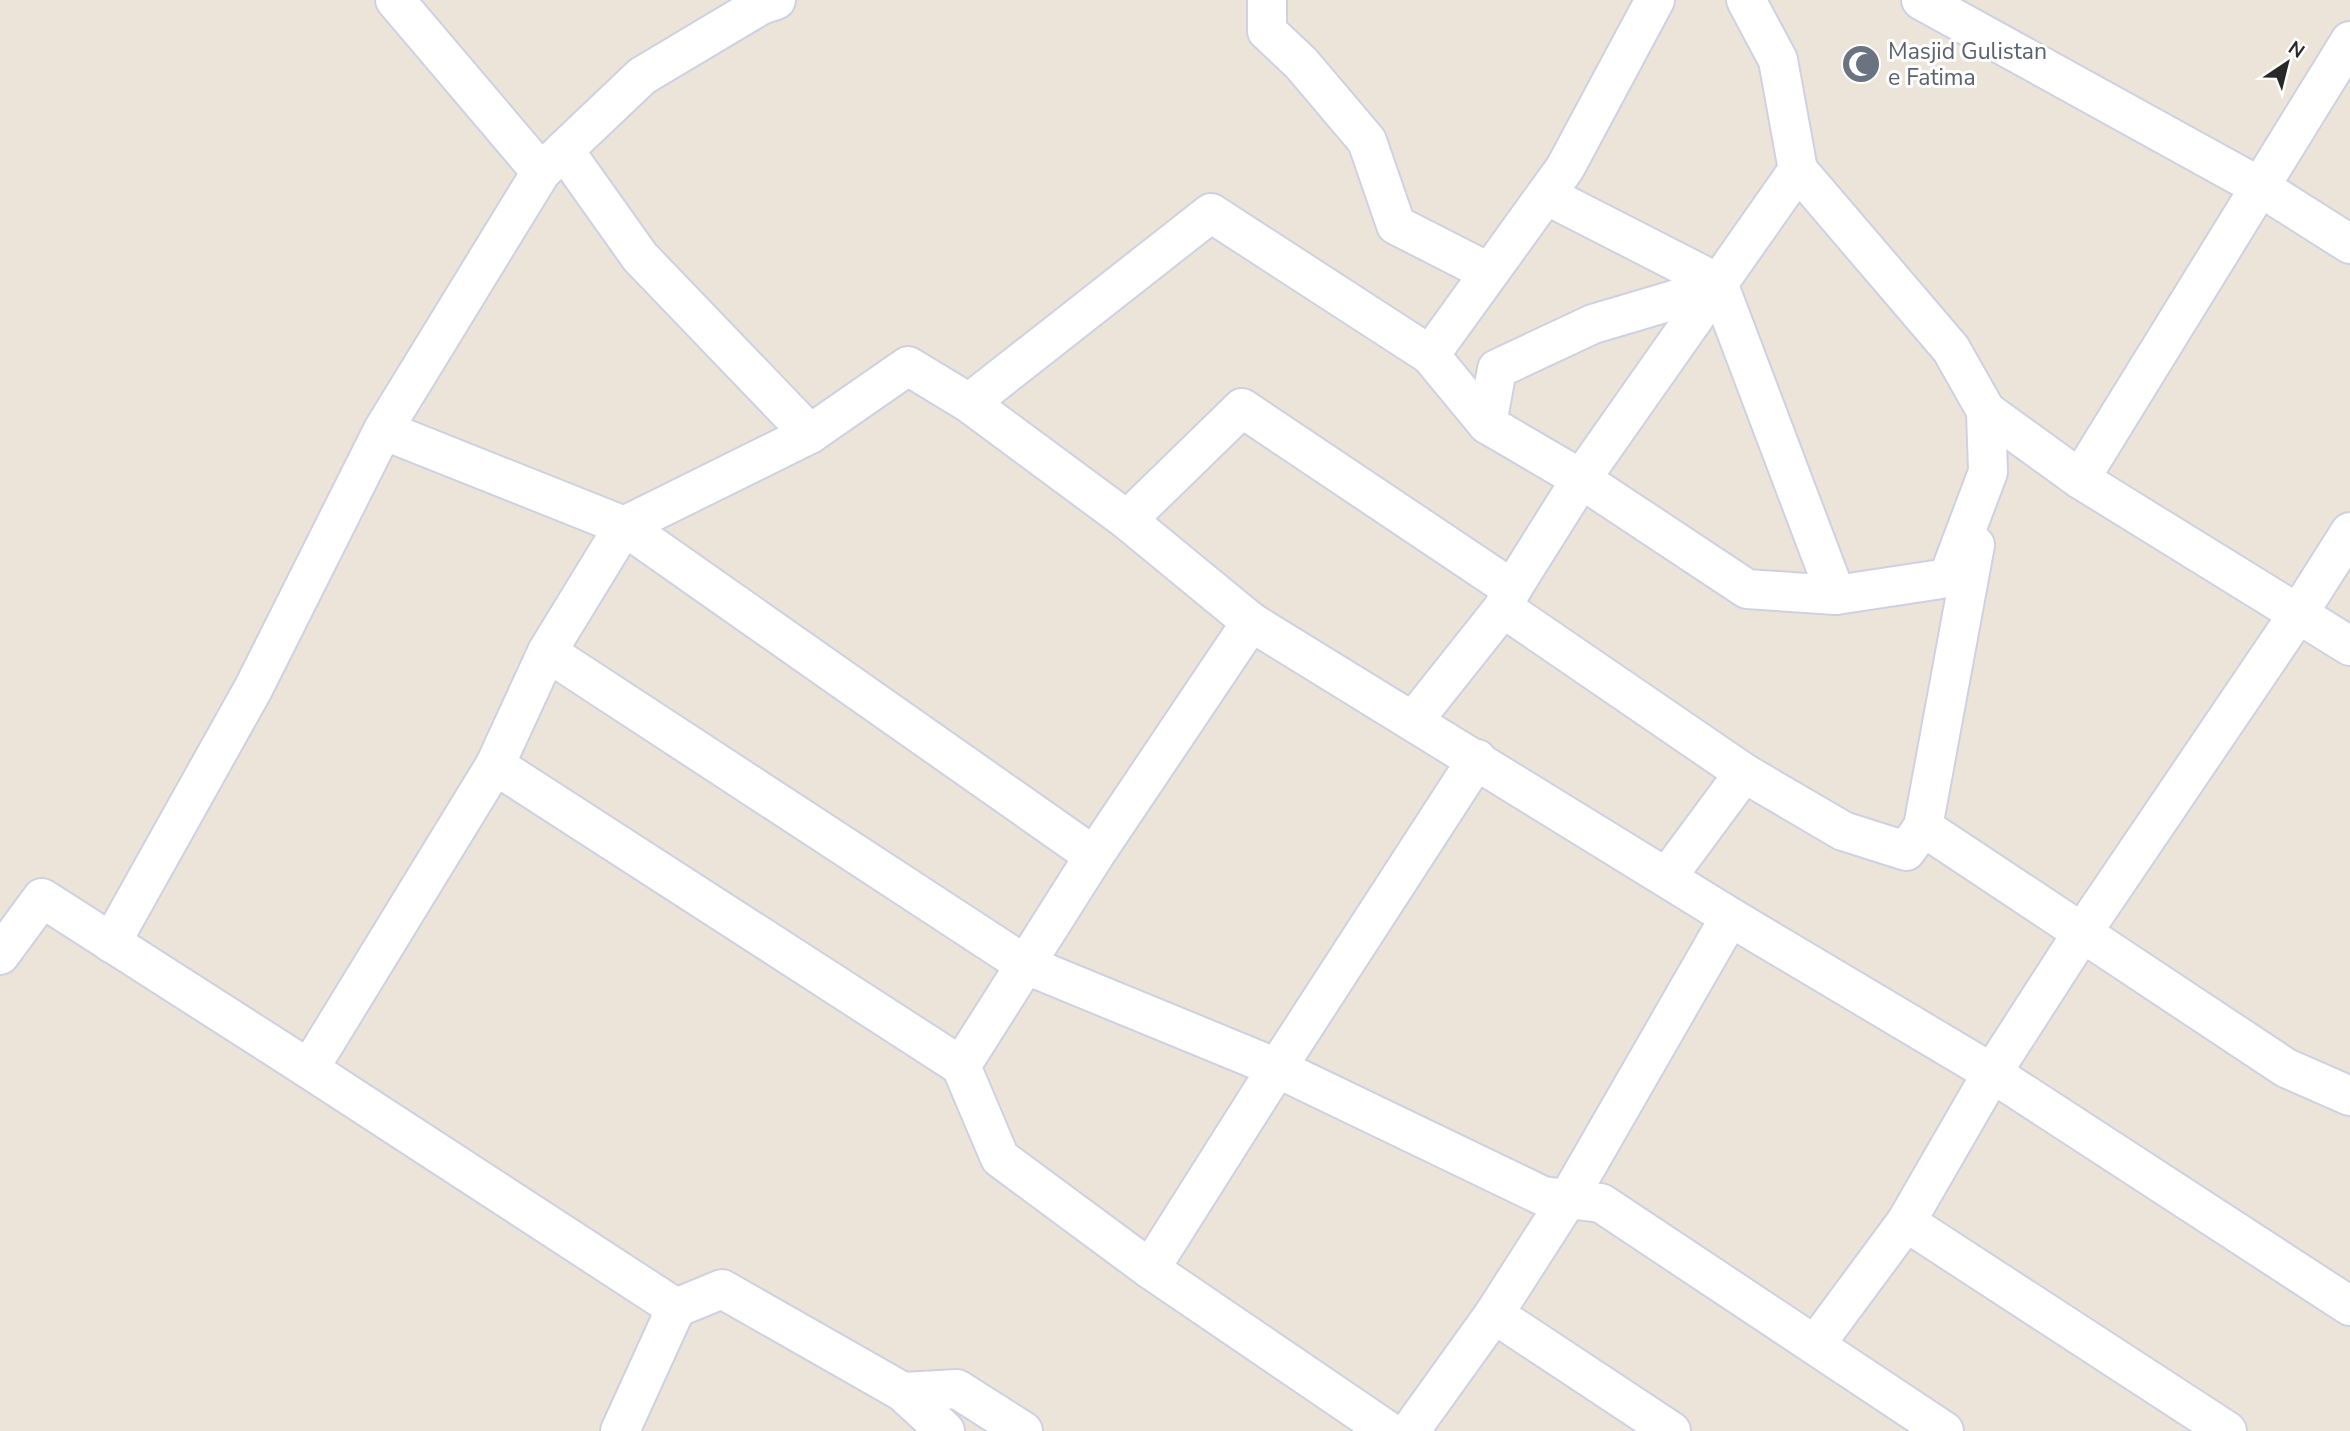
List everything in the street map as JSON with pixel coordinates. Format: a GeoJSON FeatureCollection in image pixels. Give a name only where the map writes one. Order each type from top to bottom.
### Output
{"type":"FeatureCollection","features":[{"type":"Feature","properties":{"kind":"street"},"geometry":{"type":"LineString","coordinates":[[395,0],[552,161],[810,434]]}},
{"type":"Feature","properties":{"kind":"street"},"geometry":{"type":"LineString","coordinates":[[111,943],[253,689],[383,429],[552,161],[642,76],[761,5],[776,0]]}},
{"type":"Feature","properties":{"kind":"street"},"geometry":{"type":"LineString","coordinates":[[1267,0],[1267,31],[1301,63],[1367,141],[1396,225],[1489,272]]}},
{"type":"Feature","properties":{"kind":"street"},"geometry":{"type":"LineString","coordinates":[[1430,355],[1565,168],[1655,0]]}},
{"type":"Feature","properties":{"kind":"street"},"geometry":{"type":"LineString","coordinates":[[1746,0],[1778,60],[1798,170],[1951,349],[1986,411],[2080,479],[2350,646]]}},
{"type":"Feature","properties":{"kind":"street"},"geometry":{"type":"LineString","coordinates":[[1921,0],[2260,187],[2350,244]]}},
{"type":"Feature","properties":{"kind":"street"},"geometry":{"type":"LineString","coordinates":[[2080,479],[2350,41]]}},
{"type":"Feature","properties":{"kind":"street"},"geometry":{"type":"LineString","coordinates":[[1414,720],[1508,598],[1581,479],[1798,170]]}},
{"type":"Feature","properties":{"kind":"street"},"geometry":{"type":"LineString","coordinates":[[1546,195],[1718,283],[1836,595]]}},
{"type":"Feature","properties":{"kind":"street"},"geometry":{"type":"LineString","coordinates":[[969,403],[1211,213],[1430,355],[1487,424],[1581,479],[1747,589],[1836,595],[1948,578],[1989,472]]}},
{"type":"Feature","properties":{"kind":"street"},"geometry":{"type":"LineString","coordinates":[[1487,424],[1497,369],[1593,324],[1674,300],[1718,283]]}},
{"type":"Feature","properties":{"kind":"street"},"geometry":{"type":"LineString","coordinates":[[309,1069],[495,765],[547,652],[624,526],[810,434],[908,366],[969,403],[1127,520],[1251,622],[1730,917],[1992,1073],[2350,1306]]}},
{"type":"Feature","properties":{"kind":"street"},"geometry":{"type":"LineString","coordinates":[[1127,520],[1242,408],[1508,598],[1744,773],[1843,831],[1906,851],[1923,827],[1989,472],[1986,411]]}},
{"type":"Feature","properties":{"kind":"street"},"geometry":{"type":"LineString","coordinates":[[383,429],[624,526],[1094,856]]}},
{"type":"Feature","properties":{"kind":"street"},"geometry":{"type":"LineString","coordinates":[[1815,1345],[1906,1222],[1992,1073],[2082,933],[2298,614],[2350,532]]}},
{"type":"Feature","properties":{"kind":"street"},"geometry":{"type":"LineString","coordinates":[[961,1066],[1094,856],[1251,622]]}},
{"type":"Feature","properties":{"kind":"street"},"geometry":{"type":"LineString","coordinates":[[547,652],[1024,964],[1277,1068],[1543,1196],[1601,1203],[1944,1431]]}},
{"type":"Feature","properties":{"kind":"street"},"geometry":{"type":"LineString","coordinates":[[1150,1269],[1477,760]]}},
{"type":"Feature","properties":{"kind":"street"},"geometry":{"type":"LineString","coordinates":[[495,765],[961,1066],[1000,1158],[1150,1269],[1388,1431]]}},
{"type":"Feature","properties":{"kind":"street"},"geometry":{"type":"LineString","coordinates":[[1667,877],[1744,773]]}},
{"type":"Feature","properties":{"kind":"street"},"geometry":{"type":"LineString","coordinates":[[1923,827],[2286,1068],[2350,1096]]}},
{"type":"Feature","properties":{"kind":"street"},"geometry":{"type":"LineString","coordinates":[[0,955],[42,898],[676,1308]]}},
{"type":"Feature","properties":{"kind":"street"},"geometry":{"type":"LineString","coordinates":[[1410,1431],[1494,1314],[1569,1198],[1730,917]]}},
{"type":"Feature","properties":{"kind":"street"},"geometry":{"type":"LineString","coordinates":[[1906,1222],[2227,1431]]}},
{"type":"Feature","properties":{"kind":"street"},"geometry":{"type":"LineString","coordinates":[[620,1431],[676,1308],[722,1289],[903,1392],[945,1431]]}},
{"type":"Feature","properties":{"kind":"street"},"geometry":{"type":"LineString","coordinates":[[1494,1314],[1671,1431]]}},
{"type":"Feature","properties":{"kind":"street"},"geometry":{"type":"LineString","coordinates":[[903,1392],[957,1390],[1023,1431]]}},
{"type":"Feature","properties":{"kind":"place","name":"Masjid Gulistan e Fatima"},"geometry":{"type":"Point","coordinates":[1861,64]}}]}
